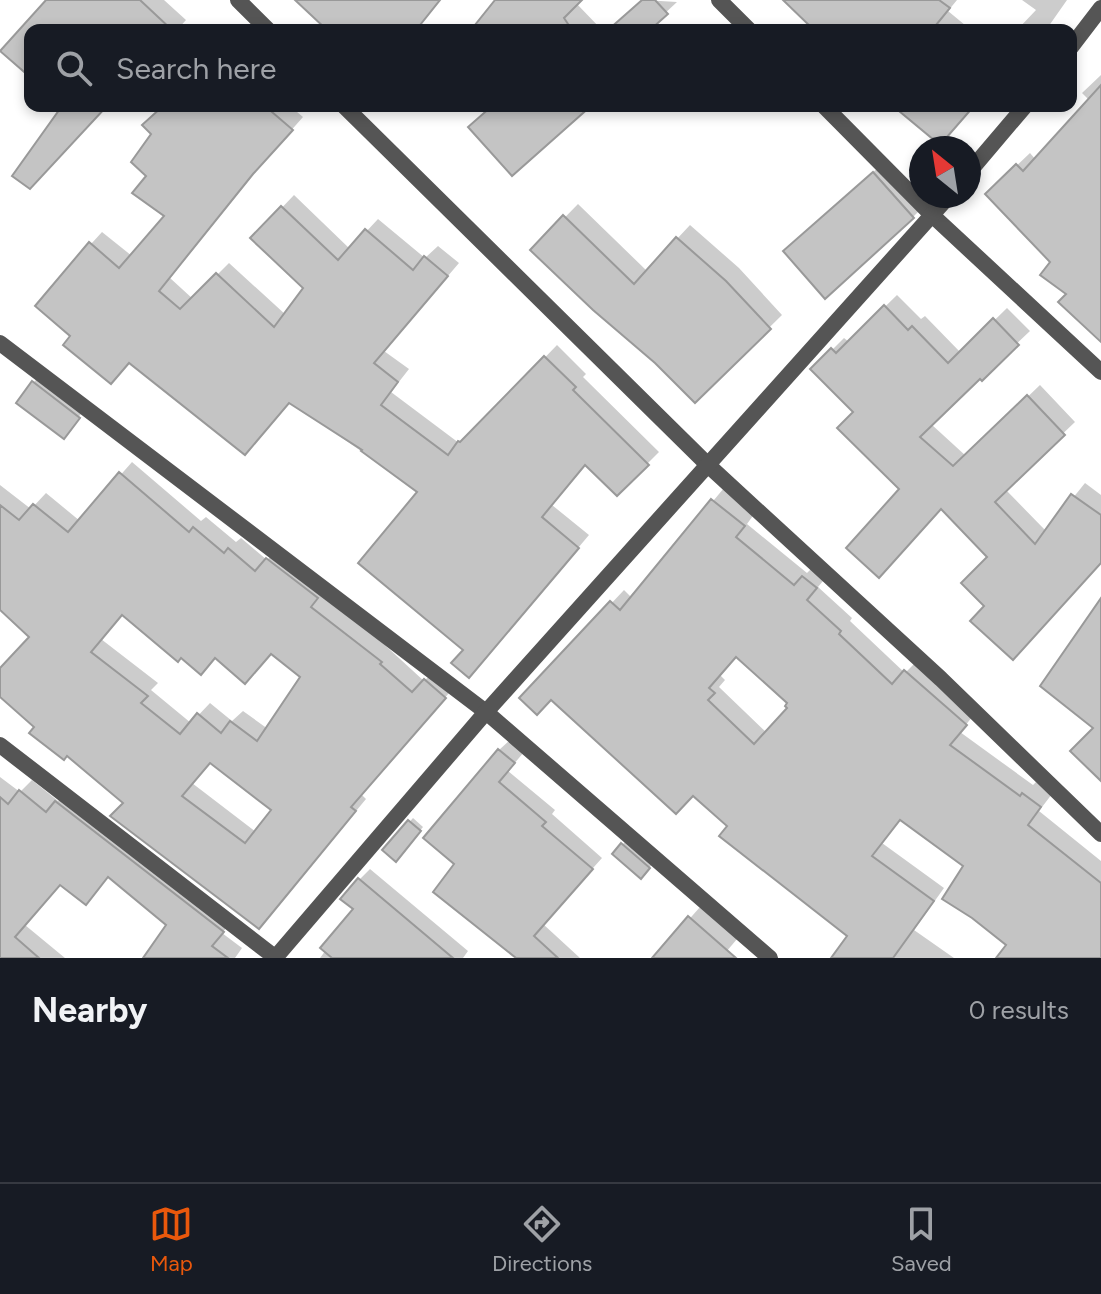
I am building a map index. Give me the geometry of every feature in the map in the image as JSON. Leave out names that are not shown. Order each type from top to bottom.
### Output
[{"type":"street","points":[[238,0],[262,24]]},
{"type":"street","points":[[719,0],[743,24]]},
{"type":"street","points":[[1077,39],[1101,8]]},
{"type":"street","points":[[350,112],[709,466],[941,679],[1101,834]]},
{"type":"street","points":[[830,112],[932,215],[1101,372]]},
{"type":"street","points":[[981,158],[1020,112]]},
{"type":"street","points":[[0,745],[276,958],[486,712],[938,208]]},
{"type":"street","points":[[0,343],[486,712],[770,958]]},
{"type":"building","points":[[46,0],[140,0],[166,24],[24,24]]},
{"type":"building","points":[[295,0],[440,0],[421,24],[321,24]]},
{"type":"building","points":[[495,0],[582,0],[564,18],[568,24],[476,24]]},
{"type":"building","points":[[642,0],[655,0],[668,14],[657,24],[615,24]]},
{"type":"building","points":[[783,0],[939,0],[950,8],[937,24],[808,24]]},
{"type":"building","points":[[24,24],[24,72],[0,51]]},
{"type":"building","points":[[1101,85],[1101,342],[1058,302],[1066,294],[1040,275],[1050,262],[985,194],[1016,164],[1023,171]]},
{"type":"building","points":[[58,112],[101,112],[30,189],[12,176]]},
{"type":"building","points":[[156,112],[272,112],[293,130],[253,174],[159,291],[180,309],[216,273],[274,327],[303,288],[250,238],[281,206],[338,260],[365,229],[413,270],[424,256],[448,276],[374,363],[398,382],[381,405],[448,455],[458,441],[544,356],[576,387],[573,390],[649,465],[617,496],[585,465],[542,517],[579,548],[469,678],[451,663],[463,650],[358,563],[417,492],[362,450],[289,403],[245,455],[129,363],[111,384],[63,345],[70,336],[35,306],[89,242],[119,268],[164,216],[132,193],[146,176],[131,162],[151,134],[142,125]]},
{"type":"building","points":[[485,112],[584,112],[512,176],[468,127]]},
{"type":"building","points":[[900,112],[969,112],[948,136],[929,136]]},
{"type":"building","points":[[873,172],[914,218],[825,299],[783,251]]},
{"type":"building","points":[[563,215],[634,284],[676,237],[726,281],[771,329],[695,403],[530,250]]},
{"type":"building","points":[[884,305],[908,330],[912,326],[948,363],[993,318],[1019,345],[920,437],[953,466],[1027,395],[1065,435],[995,502],[1035,544],[1071,494],[1101,515],[1101,563],[1013,660],[970,621],[984,606],[961,583],[987,557],[941,509],[879,578],[846,548],[899,489],[837,428],[853,412],[810,369],[831,348],[836,353]]},
{"type":"building","points":[[32,381],[80,418],[64,439],[16,403]]},
{"type":"building","points":[[119,472],[189,532],[193,527],[224,553],[228,548],[255,571],[266,558],[318,598],[311,607],[382,662],[380,664],[412,692],[424,679],[446,698],[351,807],[356,811],[259,929],[110,816],[123,803],[67,756],[64,760],[29,733],[34,727],[0,697],[0,668],[29,637],[0,610],[0,505],[19,520],[33,504],[68,532]],"holes":[[[122,615],[178,662],[181,658],[201,675],[215,658],[245,684],[271,654],[300,677],[257,741],[230,721],[221,733],[197,713],[180,734],[141,703],[148,696],[91,652]],[[210,763],[271,810],[245,843],[182,796]]]},
{"type":"building","points":[[711,499],[745,526],[736,537],[794,585],[802,576],[817,588],[807,600],[892,684],[904,670],[967,725],[950,745],[1020,796],[1022,793],[1041,807],[1028,825],[1101,883],[1101,958],[996,958],[1006,945],[942,899],[963,866],[900,820],[872,856],[934,901],[893,958],[831,958],[847,936],[719,836],[727,826],[693,796],[676,814],[551,700],[537,715],[519,698],[610,601],[620,610]],"holes":[[[736,657],[787,703],[787,708],[754,744],[708,700],[715,693],[709,688]]]},
{"type":"building","points":[[1101,598],[1101,781],[1070,751],[1093,728],[1040,686]]},
{"type":"building","points":[[498,749],[515,763],[499,782],[546,822],[542,826],[593,869],[534,936],[558,958],[516,958],[433,892],[454,864],[423,838]]},
{"type":"building","points":[[19,790],[46,812],[55,801],[224,932],[212,946],[228,958],[143,958],[166,925],[108,877],[86,905],[60,885],[15,937],[39,958],[0,958],[0,797],[8,804]]},
{"type":"building","points":[[408,820],[421,831],[396,862],[382,850]]},
{"type":"building","points":[[621,843],[650,868],[641,879],[612,854]]},
{"type":"building","points":[[358,878],[453,958],[332,958],[320,948],[353,909],[340,899]]},
{"type":"building","points":[[688,916],[736,958],[652,958]]}]
